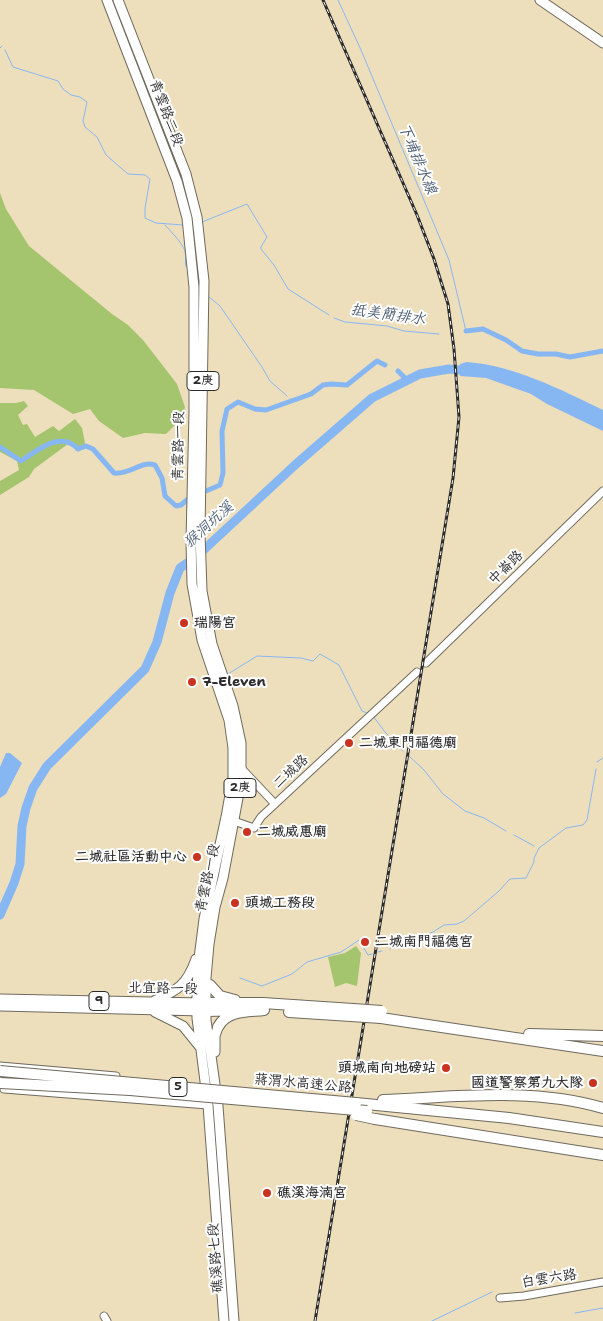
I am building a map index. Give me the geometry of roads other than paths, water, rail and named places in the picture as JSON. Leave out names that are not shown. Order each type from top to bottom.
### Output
[{"type":"highway","points":[[208,981],[216,993],[226,998],[263,1007]]},
{"type":"highway","points":[[202,1007],[263,1007],[381,1015],[603,1044]]},
{"type":"highway","points":[[218,1027],[224,1018],[230,1014],[263,1007]]},
{"type":"highway","points":[[381,1015],[603,1051]]},
{"type":"highway","points":[[528,1034],[603,1036]]},
{"type":"highway","name":"蔣渭水高速公路","points":[[0,1071],[356,1103],[370,1109],[527,1126],[603,1138]]},
{"type":"highway","name":"蔣渭水高速公路","points":[[2,1086],[130,1090],[296,1106],[518,1119],[603,1132]]},
{"type":"highway","points":[[370,1109],[514,1095],[554,1099],[603,1108]]},
{"type":"highway","points":[[370,1109],[603,1155]]},
{"type":"main road","name":"青雲路二段","points":[[107,0],[177,181],[187,218],[190,239]]},
{"type":"main road","name":"青雲路二段","points":[[118,0],[186,174],[197,217],[200,238]]},
{"type":"main road","points":[[540,0],[603,43]]},
{"type":"main road","name":"青雲路一段","points":[[200,238],[204,280],[200,523],[201,575],[204,610],[212,644],[238,725],[242,769],[241,782],[204,919],[200,945],[201,1048],[208,1105],[215,1197]]},
{"type":"main road","name":"青雲路一段","points":[[190,239],[194,287],[192,584],[202,640],[229,720],[233,748],[230,820]]},
{"type":"main road","name":"青雲路一段","points":[[223,851],[209,944],[208,981],[202,1007],[218,1106],[225,1192]]},
{"type":"main road","points":[[200,945],[192,971],[184,984],[151,1006],[179,1023],[201,1048]]},
{"type":"main road","name":"北宜路一段","points":[[0,999],[151,1006]]},
{"type":"main road","name":"北宜路一段","points":[[0,1006],[202,1007]]},
{"type":"main road","points":[[213,1070],[215,1036],[218,1027]]},
{"type":"main road","name":"礁溪路七段","points":[[225,1192],[234,1321]]},
{"type":"main road","name":"礁溪路七段","points":[[215,1197],[224,1321]]},
{"type":"street","name":"中崙路","points":[[426,663],[603,491]]},
{"type":"street","name":"二城路","points":[[230,820],[254,828],[261,817],[416,672]]},
{"type":"street","points":[[242,769],[275,804]]},
{"type":"street","points":[[0,1066],[206,1085]]},
{"type":"street","points":[[2,1086],[208,1105]]},
{"type":"street","name":"白雲六路","points":[[500,1298],[524,1296],[603,1282]]},
{"type":"water","points":[[467,362],[485,364],[520,373],[603,410],[603,431],[547,404],[531,394],[486,378],[460,376],[460,364]]},
{"type":"water","points":[[6,753],[10,753],[22,763],[6,794],[0,798],[0,767]]},
{"type":"waterway","name":"下埔排水線","points":[[338,0],[361,50],[449,260],[466,331]]},
{"type":"waterway","name":"抵美簡排水","points":[[5,50],[13,67],[58,81],[63,89],[71,95],[80,97],[87,102],[83,121],[85,127],[97,137],[106,155],[128,174],[145,175],[150,179],[145,218],[156,223],[183,225]]},
{"type":"waterway","name":"抵美簡排水","points":[[202,222],[247,204],[267,237],[261,249],[274,265],[288,289],[329,315]]},
{"type":"waterway","points":[[165,225],[183,247],[186,253],[186,267]]},
{"type":"waterway","points":[[209,297],[220,306],[270,381],[287,396]]},
{"type":"waterway","name":"抵美簡排水","points":[[334,318],[345,322],[387,326],[404,331],[439,334]]},
{"type":"waterway","name":"抵美簡排水","points":[[466,331],[483,329],[506,340],[522,351],[538,354],[556,354],[570,357],[603,351]]},
{"type":"waterway","points":[[206,491],[220,485],[223,473],[222,431],[227,409],[238,402],[255,409],[266,410],[311,394],[323,385],[347,385],[377,361],[385,365]]},
{"type":"waterway","name":"猴洞坑溪","points":[[0,915],[20,864],[22,826],[33,788],[47,766],[145,669],[157,642],[170,593],[180,568],[196,557],[295,465],[372,398],[420,374],[449,369],[470,371]]},
{"type":"waterway","points":[[398,371],[406,379]]},
{"type":"waterway","points":[[0,447],[21,461],[42,447],[64,441],[78,449],[86,446],[93,449],[114,473],[125,472],[145,464],[155,465],[162,478],[165,496],[176,506],[181,505],[188,499]]},
{"type":"waterway","points":[[228,674],[257,656],[301,658],[313,661],[320,654],[339,665],[362,711],[367,713]]},
{"type":"waterway","points":[[373,716],[403,751]]},
{"type":"waterway","points":[[409,756],[424,770],[443,794],[465,811],[484,818],[506,831]]},
{"type":"waterway","points":[[597,762],[603,758]]},
{"type":"waterway","points":[[390,949],[433,932],[444,925],[457,924],[464,921],[510,879],[526,878],[539,848],[566,828],[583,825],[587,820],[596,769]]},
{"type":"waterway","points":[[514,835],[534,846]]},
{"type":"waterway","points":[[240,978],[262,986],[292,974],[307,962],[341,952],[359,940],[368,955],[372,954]]},
{"type":"waterway","points":[[378,952],[382,951]]},
{"type":"waterway","points":[[533,1298],[603,1286]]},
{"type":"waterway","points":[[432,1321],[492,1292]]},
{"type":"waterway","points":[[575,1313],[603,1308]]},
{"type":"railway","points":[[315,1321],[453,478],[459,417],[454,349],[448,304],[434,259],[417,215],[323,0]]},
{"type":"place","name":"瑞陽宮","points":[[184,623]]},
{"type":"place","name":"7-Eleven","points":[[192,682]]},
{"type":"place","name":"二城東門福德廟","points":[[349,743]]},
{"type":"place","name":"二城威惠廟","points":[[247,832]]},
{"type":"place","name":"二城社區活動中心","points":[[197,857]]},
{"type":"place","name":"頭城工務段","points":[[235,903]]},
{"type":"place","name":"二城南門福德宮","points":[[365,942]]},
{"type":"place","name":"頭城南向地磅站","points":[[446,1068]]},
{"type":"place","name":"國道警察第九大隊","points":[[593,1083]]},
{"type":"place","name":"礁溪海湳宮","points":[[267,1193]]}]
